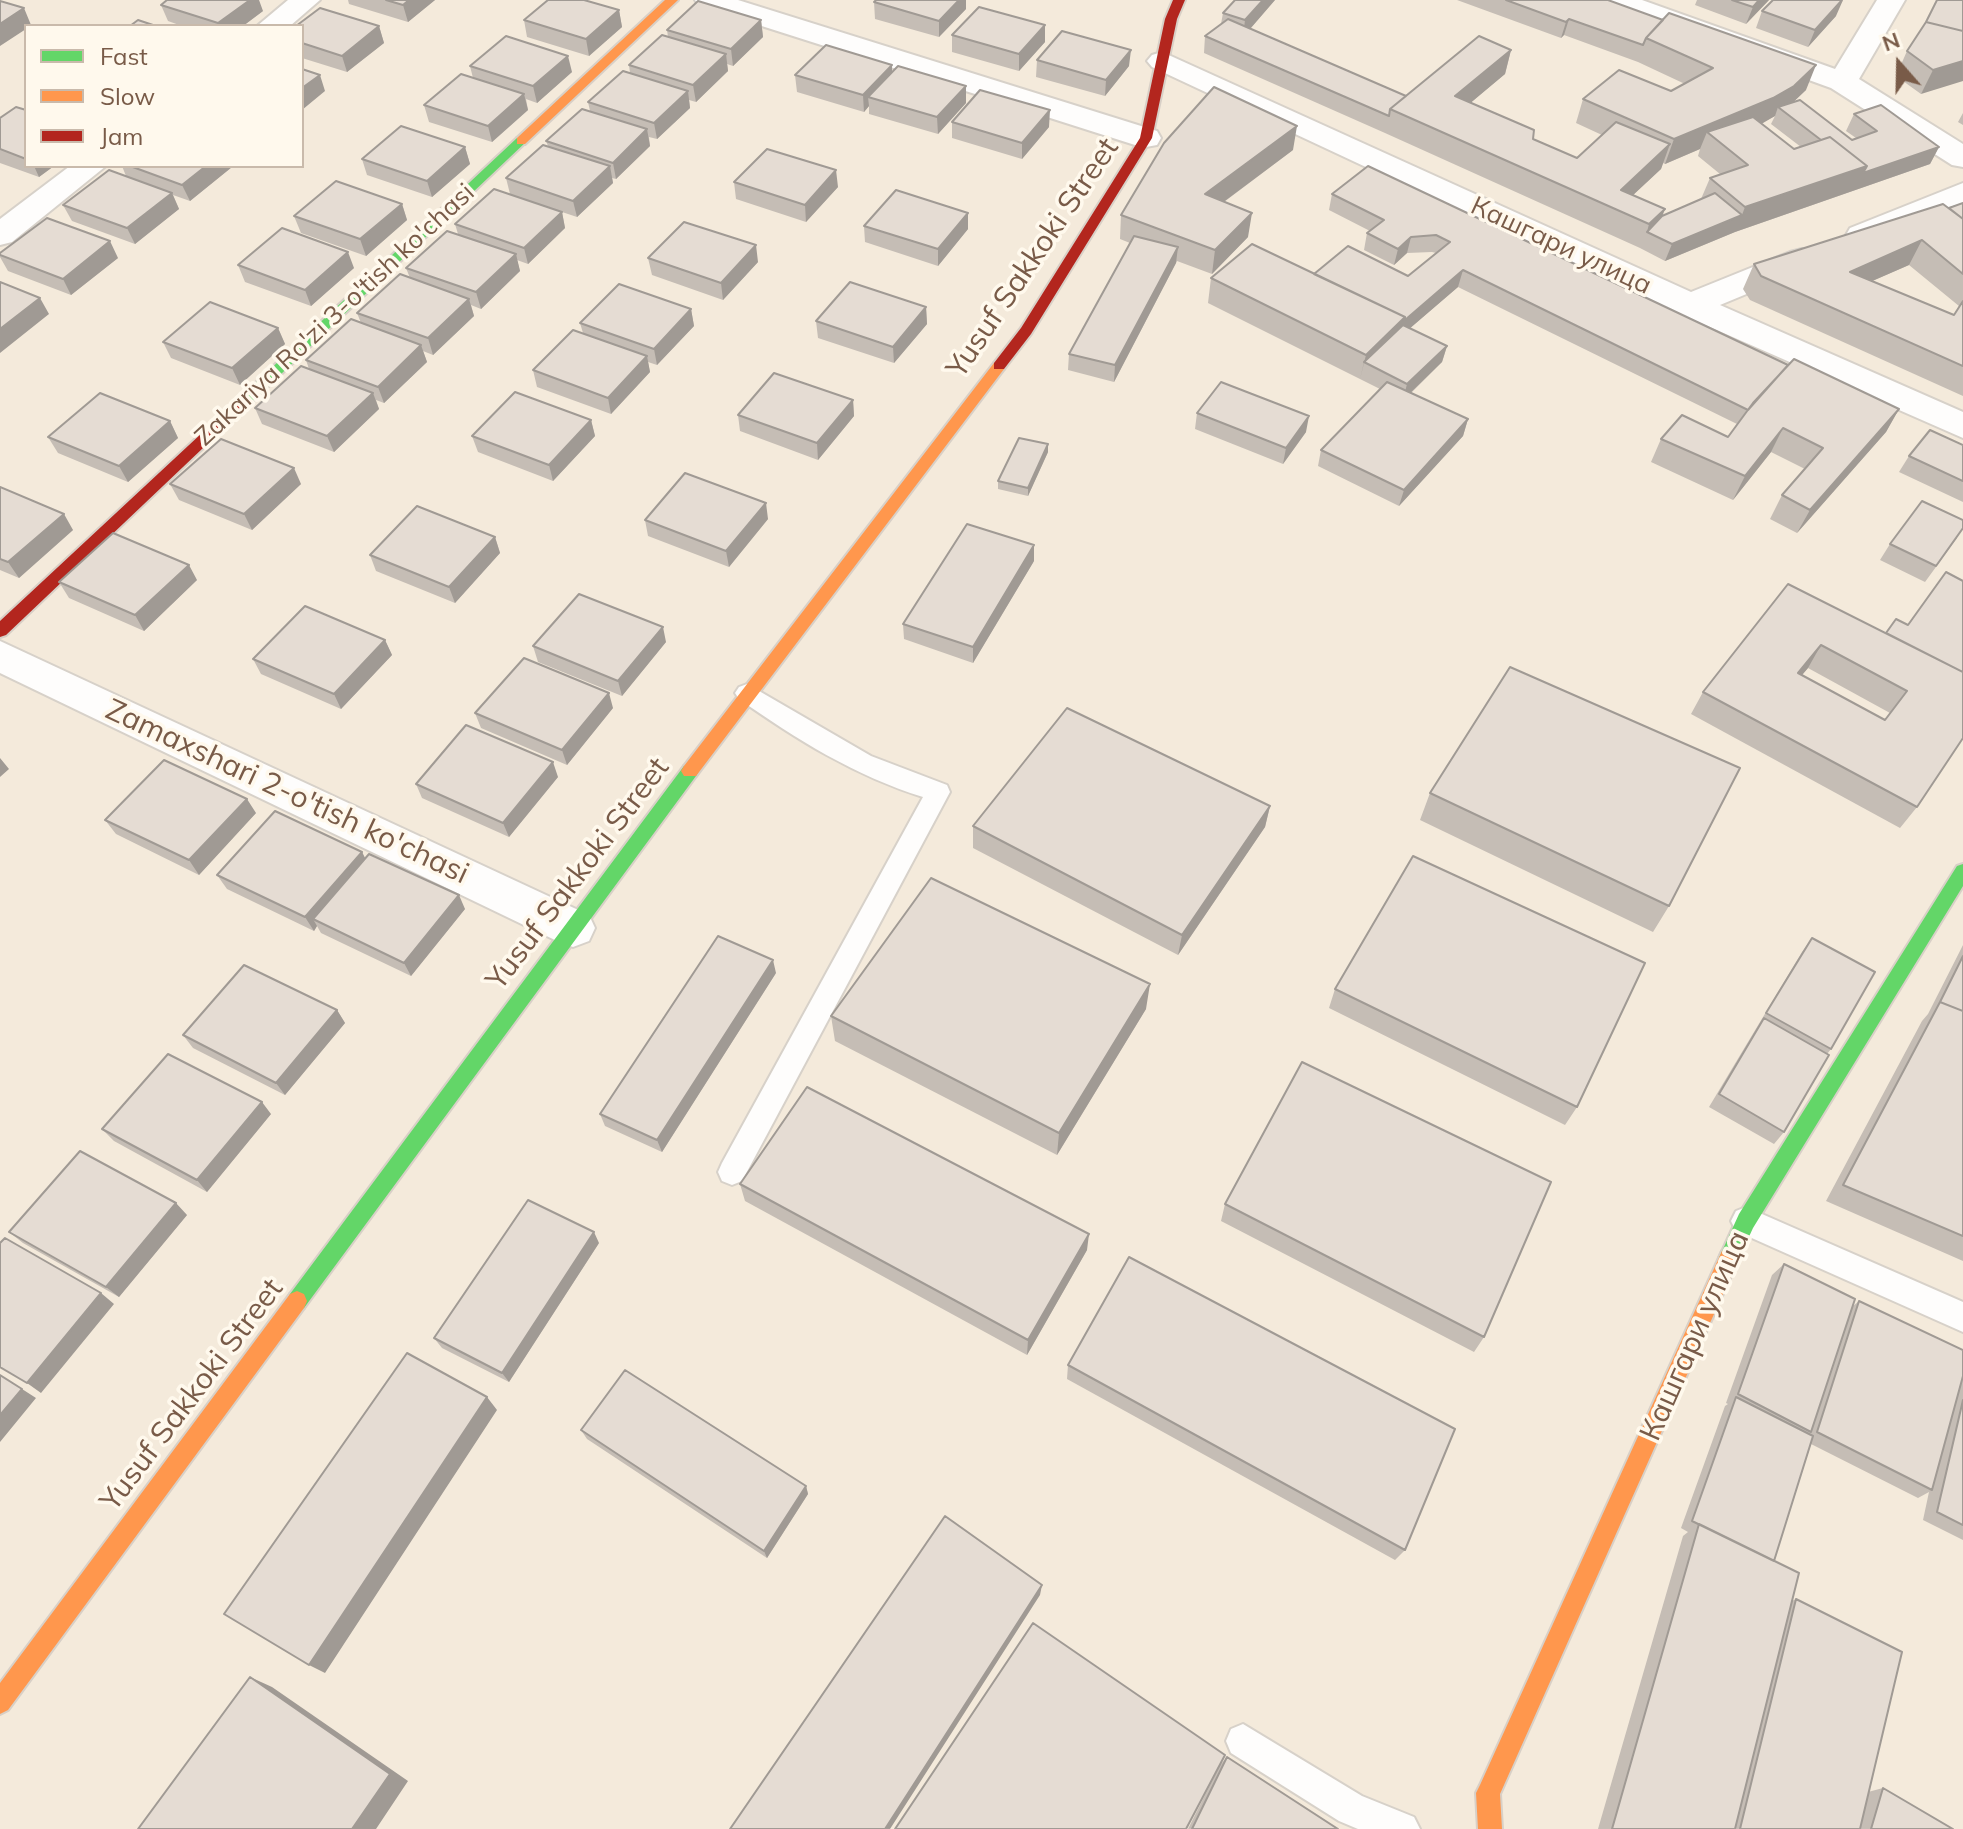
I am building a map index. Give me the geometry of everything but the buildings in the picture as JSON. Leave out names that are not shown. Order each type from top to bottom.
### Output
[{"type":"main road","name":"Zakariya Ro'zi 3-o'tish ko'chasi","points":[[0,631],[672,0]]},
{"type":"main road","name":"Yusuf Sakkoki Street","points":[[0,1702],[747,693],[1026,331],[1146,138],[1171,19],[1179,0]]},
{"type":"main road","name":"Кашгари улица","points":[[1490,1829],[1488,1793],[1746,1221],[1963,871]]},
{"type":"street","points":[[275,24],[306,0]]},
{"type":"street","points":[[709,0],[1146,138]]},
{"type":"street","points":[[1615,0],[1842,82],[1963,158]]},
{"type":"street","points":[[1842,82],[1891,0]]},
{"type":"street","name":"Кашгари улица","points":[[1162,61],[1690,305],[1963,426]]},
{"type":"street","points":[[0,235],[87,168]]},
{"type":"street","points":[[1690,305],[1963,193]]},
{"type":"street","name":"Zamaxshari 2-o'tish ko'chasi","points":[[0,656],[573,928]]},
{"type":"lane","points":[[732,1172],[938,792],[905,783],[806,734],[747,693]]},
{"type":"lane","points":[[1746,1221],[1963,1317]]},
{"type":"lane","points":[[1243,1741],[1351,1809],[1402,1829]]},
{"type":"shaded area","points":[[0,0],[1963,0],[1963,1829],[0,1829]]},
{"type":"traffic: fast","points":[[237,408],[521,141]]},
{"type":"traffic: fast","points":[[297,1301],[690,771]]},
{"type":"traffic: fast","points":[[1729,1258],[1746,1221],[1963,871]]},
{"type":"traffic: slow","points":[[521,141],[672,0]]},
{"type":"traffic: slow","points":[[690,771],[999,366]]},
{"type":"traffic: slow","points":[[1490,1829],[1488,1793],[1729,1258]]},
{"type":"traffic: slow","points":[[0,1702],[297,1301]]},
{"type":"traffic: jam","points":[[999,366],[1026,331],[1146,138],[1171,19],[1179,0]]},
{"type":"traffic: jam","points":[[0,631],[237,408]]}]
